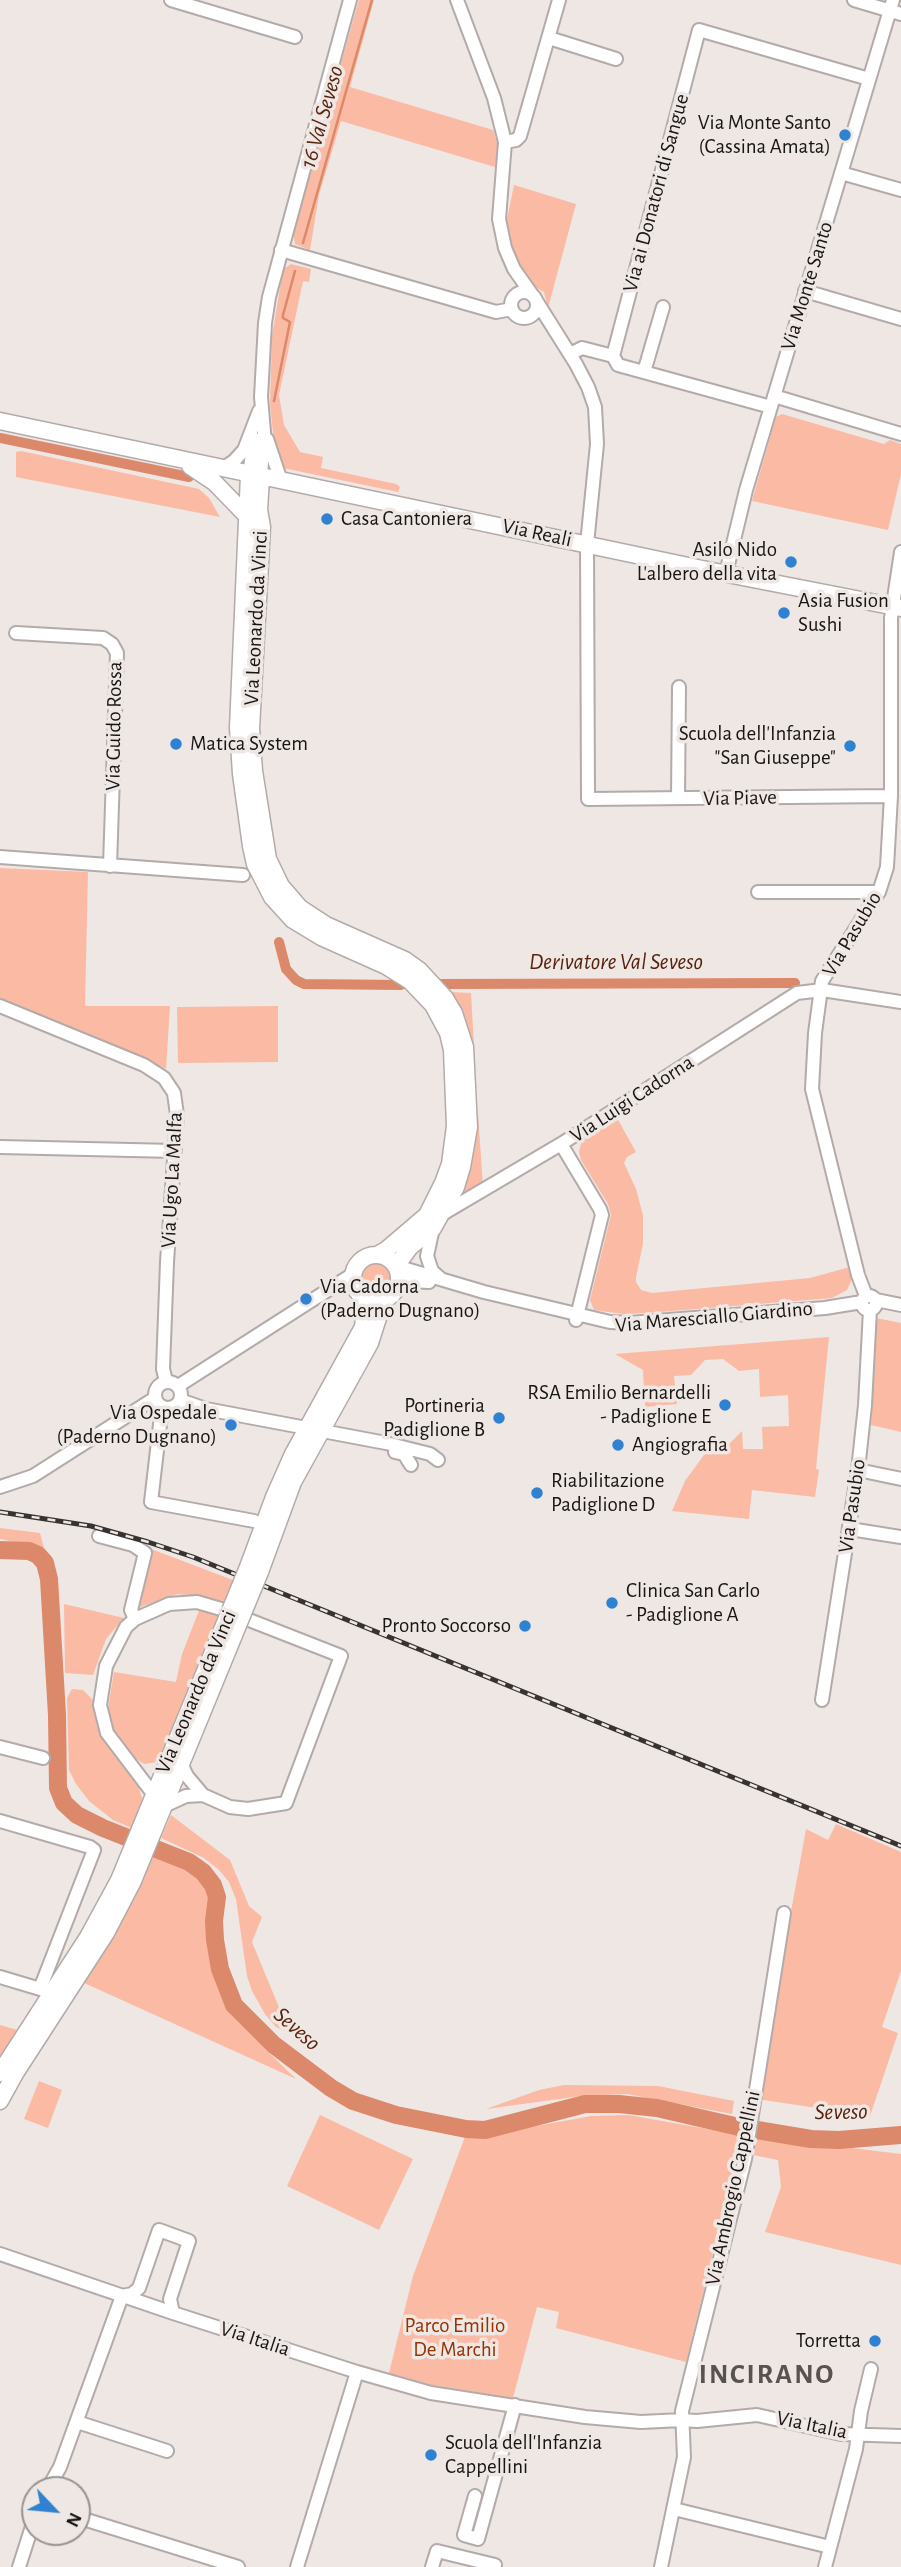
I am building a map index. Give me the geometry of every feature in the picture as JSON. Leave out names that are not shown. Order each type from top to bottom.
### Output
[{"type":"main road","points":[[0,421],[173,457],[203,473],[247,516]]},
{"type":"main road","name":"Via Reali","points":[[173,457],[726,573],[897,600]]},
{"type":"main road","name":"Via Leonardo da Vinci","points":[[255,476],[247,516],[238,750],[255,864],[272,897],[306,929],[386,966],[410,981],[433,1005],[448,1033],[452,1050],[455,1126],[450,1164],[427,1215],[377,1255]]},
{"type":"main road","name":"Via Leonardo da Vinci","points":[[255,476],[262,527],[251,728],[264,843],[275,874],[290,898],[300,908],[326,925],[405,960],[433,984],[454,1013],[465,1047],[469,1127],[456,1187],[444,1213],[433,1228],[410,1247],[396,1266]]},
{"type":"main road","points":[[377,1255],[386,1257],[396,1266],[398,1284],[391,1295],[384,1299],[375,1301],[366,1298],[355,1287],[353,1274],[356,1265],[363,1258],[377,1255]]},
{"type":"main road","name":"Via Leonardo da Vinci","points":[[321,1431],[363,1327],[366,1298]]},
{"type":"main road","name":"Via Leonardo da Vinci","points":[[159,1793],[181,1763],[238,1621],[254,1570],[293,1482],[370,1343],[384,1299]]},
{"type":"main road","name":"Via Leonardo da Vinci","points":[[0,2073],[137,1854],[159,1793],[238,1621]]},
{"type":"main road","name":"Via Leonardo da Vinci","points":[[0,2101],[51,1994]]},
{"type":"street","points":[[171,0],[295,37]]},
{"type":"street","points":[[281,481],[264,432],[261,397],[265,323],[281,250],[350,0]]},
{"type":"street","points":[[457,0],[494,98],[505,142],[500,228],[505,248],[514,269],[589,387],[596,418],[597,443],[587,544]]},
{"type":"street","points":[[505,142],[514,142],[520,136],[559,0]]},
{"type":"street","points":[[854,0],[895,8]]},
{"type":"street","name":"Via Monte Santo","points":[[726,573],[746,490],[805,291],[869,79],[895,8]]},
{"type":"street","name":"Via ai Donatori di Sangue","points":[[613,356],[699,30],[869,79]]},
{"type":"street","points":[[549,38],[616,59]]},
{"type":"street","points":[[841,173],[901,190]]},
{"type":"street","points":[[281,250],[496,312],[512,309]]},
{"type":"street","points":[[805,291],[901,319]]},
{"type":"street","points":[[512,309],[513,301],[518,295],[525,293],[535,299]]},
{"type":"street","points":[[528,318],[534,313],[535,299]]},
{"type":"street","name":"Via ai Donatori di Sangue","points":[[644,372],[663,307]]},
{"type":"street","points":[[512,309],[520,317],[550,325]]},
{"type":"street","points":[[570,354],[582,348],[613,356],[618,365],[901,434]]},
{"type":"street","points":[[222,469],[240,456],[250,439],[261,397]]},
{"type":"street","points":[[255,476],[256,421]]},
{"type":"street","points":[[255,476],[264,432]]},
{"type":"street","name":"Via Piave","points":[[587,544],[588,799],[891,796]]},
{"type":"street","name":"Via Pasubio","points":[[822,1700],[858,1470],[865,1405],[869,1303],[858,1275],[813,1089],[815,1033],[825,974],[878,892],[889,853],[896,748],[897,600],[901,552]]},
{"type":"street","name":"Via Guido Rossa","points":[[16,633],[103,638],[112,644],[117,653],[110,866]]},
{"type":"street","points":[[678,798],[679,687]]},
{"type":"street","points":[[0,857],[243,875]]},
{"type":"street","points":[[758,892],[878,892]]},
{"type":"street","points":[[822,990],[901,1002]]},
{"type":"street","name":"Via Luigi Cadorna","points":[[444,1213],[561,1144],[797,993],[822,990]]},
{"type":"street","name":"Via Ugo La Malfa","points":[[0,1006],[144,1065],[164,1078],[171,1087],[177,1105],[163,1369],[172,1383]]},
{"type":"street","points":[[561,1144],[602,1215],[577,1317]]},
{"type":"street","points":[[0,1147],[174,1151]]},
{"type":"street","points":[[433,1228],[427,1256],[432,1270],[441,1279]]},
{"type":"street","name":"Via Maresciallo Giardino","points":[[396,1266],[577,1317]]},
{"type":"street","points":[[254,1521],[151,1502],[159,1402],[157,1387],[172,1383],[353,1274]]},
{"type":"street","name":"Via Maresciallo Giardino","points":[[398,1284],[408,1281],[430,1283],[577,1317],[630,1323],[869,1303]]},
{"type":"street","points":[[869,1303],[901,1308]]},
{"type":"street","points":[[159,1402],[171,1408],[180,1400],[181,1392],[172,1383]]},
{"type":"street","points":[[180,1400],[206,1409],[430,1454],[438,1460]]},
{"type":"street","points":[[0,1487],[33,1476],[159,1402]]},
{"type":"street","points":[[321,1431],[343,1441],[404,1454],[411,1465]]},
{"type":"street","points":[[858,1470],[901,1479]]},
{"type":"street","points":[[850,1528],[901,1537]]},
{"type":"street","points":[[99,1536],[133,1545],[145,1553],[131,1611],[135,1619]]},
{"type":"street","points":[[159,1793],[151,1780],[141,1776],[107,1733],[100,1705],[106,1666],[122,1633],[135,1619],[159,1607],[188,1601],[206,1604],[238,1621]]},
{"type":"street","name":"Via Leonardo da Vinci","points":[[159,1793],[203,1795],[238,1810],[286,1803],[341,1656],[238,1621]]},
{"type":"street","points":[[0,1747],[43,1758]]},
{"type":"street","name":"Via Leonardo da Vinci","points":[[181,1763],[187,1776],[203,1795]]},
{"type":"street","points":[[0,1835],[2,1822]]},
{"type":"street","name":"Via Leonardo da Vinci","points":[[2,1822],[93,1849],[51,1994]]},
{"type":"street","name":"Via Ambrogio Cappellini","points":[[662,2567],[684,2458],[682,2420],[749,2136],[784,1913]]},
{"type":"street","points":[[0,1977],[51,1994]]},
{"type":"street","points":[[56,2476],[122,2296],[132,2294],[139,2288],[159,2230],[190,2241],[170,2299],[173,2313]]},
{"type":"street","name":"Via Italia","points":[[0,2254],[173,2313],[356,2372],[431,2393],[574,2416],[641,2422],[697,2421],[757,2414],[841,2434],[901,2436]]},
{"type":"street","points":[[825,2567],[858,2435],[871,2370]]},
{"type":"street","points":[[297,2567],[356,2372]]},
{"type":"street","points":[[475,2497],[464,2535],[478,2539],[515,2405]]},
{"type":"street","points":[[77,2422],[167,2451]]},
{"type":"street","points":[[674,2509],[830,2547]]},
{"type":"street","points":[[91,2521],[238,2567]]},
{"type":"street","points":[[19,2567],[26,2546]]},
{"type":"street","points":[[432,2567],[437,2551],[495,2565]]},
{"type":"green space","points":[[359,0],[374,0],[350,87],[493,130],[498,145],[495,167],[341,121],[319,195],[310,250],[295,244],[293,232]]},
{"type":"green space","points":[[514,185],[576,204],[548,308],[544,292],[530,284],[512,254],[506,224]]},
{"type":"green space","points":[[291,264],[311,269],[309,282],[303,281],[279,395],[284,425],[300,452],[323,457],[321,468],[396,484],[400,487],[398,492],[283,468],[275,453],[270,403],[272,337],[282,275],[285,268]]},
{"type":"green space","points":[[782,414],[884,444],[890,440],[901,444],[901,474],[888,530],[752,501],[776,417]]},
{"type":"green space","points":[[16,452],[199,489],[209,498],[220,517],[16,477]]},
{"type":"green space","points":[[0,868],[88,872],[85,1006],[170,1006],[166,1069],[0,998]]},
{"type":"green space","points":[[449,992],[471,993],[474,1047],[465,1017]]},
{"type":"green space","points":[[278,1006],[278,1062],[178,1063],[177,1007]]},
{"type":"green space","points":[[478,1113],[483,1187],[457,1198],[475,1145]]},
{"type":"green space","points":[[617,1118],[636,1152],[627,1157],[624,1163],[636,1189],[643,1215],[643,1244],[636,1277],[641,1290],[652,1293],[810,1278],[850,1267],[852,1279],[847,1290],[832,1298],[647,1313],[623,1314],[594,1310],[590,1300],[611,1215],[608,1204],[581,1160],[579,1152],[582,1139]]},
{"type":"green space","points":[[378,1263],[389,1268],[394,1279],[389,1290],[378,1295],[367,1290],[362,1279],[367,1268]]},
{"type":"green space","points":[[876,1318],[901,1323],[901,1432],[871,1425]]},
{"type":"green space","points":[[829,1337],[815,1497],[752,1490],[749,1519],[672,1511],[685,1481],[704,1455],[718,1444],[729,1444],[742,1431],[743,1449],[763,1449],[762,1427],[789,1426],[788,1395],[760,1397],[759,1369],[739,1371],[723,1359],[705,1360],[691,1375],[674,1376],[677,1404],[645,1407],[643,1370],[615,1354]]},
{"type":"green space","points":[[0,1528],[40,1533],[44,1548],[0,1539]]},
{"type":"green space","points":[[151,1549],[233,1580],[224,1603],[178,1594],[140,1607],[137,1603]]},
{"type":"green space","points":[[64,1604],[124,1618],[106,1639],[93,1675],[65,1673]]},
{"type":"green space","points":[[200,1608],[219,1615],[158,1762],[144,1764],[135,1758],[113,1730],[109,1720],[108,1709],[114,1672],[176,1682],[182,1654]]},
{"type":"green space","points":[[72,1689],[83,1690],[93,1700],[97,1727],[138,1785],[142,1798],[132,1828],[113,1820],[89,1801],[69,1770],[67,1698]]},
{"type":"green space","points":[[171,1815],[230,1860],[249,1906],[262,1917],[252,1942],[283,2017],[304,2038],[276,2027],[265,2014],[247,1976],[236,1899],[229,1882],[204,1858],[161,1838]]},
{"type":"green space","points":[[836,1824],[901,1852],[901,1971],[882,2027],[898,2033],[870,2116],[757,2099],[806,1829],[828,1840]]},
{"type":"green space","points":[[153,1855],[186,1867],[208,1889],[212,1901],[208,1929],[211,1952],[228,2005],[270,2054],[296,2079],[82,1982],[114,1934]]},
{"type":"green space","points":[[0,2025],[21,2031],[0,2064]]},
{"type":"green space","points":[[39,2081],[62,2090],[48,2128],[24,2119]]},
{"type":"green space","points":[[564,2085],[658,2086],[734,2101],[732,2114],[627,2094],[581,2096],[486,2109],[539,2090]]},
{"type":"green space","points":[[320,2115],[413,2159],[379,2230],[287,2186]]},
{"type":"green space","name":"Parco Emilio De Marchi","points":[[628,2115],[742,2135],[686,2362],[556,2328],[559,2312],[537,2307],[513,2398],[432,2385],[389,2373],[413,2276],[466,2134],[509,2131],[591,2116]]},
{"type":"green space","points":[[755,2136],[901,2154],[901,2265],[765,2232],[781,2187],[778,2160],[753,2155]]},
{"type":"waterway","name":"16 Val Seveso","points":[[303,243],[372,0]]},
{"type":"waterway","name":"16 Val Seveso","points":[[274,401],[290,322],[283,318],[283,315],[295,271]]},
{"type":"waterway","name":"Derivatore Val Seveso","points":[[0,438],[189,477]]},
{"type":"waterway","name":"Derivatore Val Seveso","points":[[279,942],[286,969],[304,984],[401,985]]},
{"type":"waterway","name":"Derivatore Val Seveso","points":[[438,984],[795,983]]},
{"type":"waterway","name":"Seveso","points":[[0,1550],[29,1551],[38,1555],[45,1563],[49,1579],[57,1715],[58,1788],[64,1803],[77,1815],[103,1828],[189,1862],[203,1872],[213,1885],[217,1897],[215,1940],[220,1969],[234,2005],[274,2045],[331,2088],[353,2101],[396,2115],[466,2129],[485,2130],[585,2104],[619,2104],[657,2108],[739,2127],[811,2139],[839,2140],[901,2135]]},
{"type":"railway","points":[[0,1512],[91,1526],[193,1557],[901,1846]]},
{"type":"place","name":"Via Monte Santo (Cassina Amata)","points":[[845,135]]},
{"type":"place","name":"Casa Cantoniera","points":[[327,519]]},
{"type":"place","name":"Asilo Nido L'albero della vita","points":[[791,562]]},
{"type":"place","name":"Asia Fusion Sushi","points":[[784,613]]},
{"type":"place","name":"Matica System","points":[[176,744]]},
{"type":"place","name":"Scuola dell'Infanzia \"San Giuseppe\"","points":[[850,746]]},
{"type":"place","name":"Via Cadorna (Paderno Dugnano)","points":[[306,1299]]},
{"type":"place","name":"RSA Emilio Bernardelli - Padiglione E","points":[[725,1405]]},
{"type":"place","name":"Portineria Padiglione B","points":[[499,1418]]},
{"type":"place","name":"Via Ospedale (Paderno Dugnano)","points":[[231,1425]]},
{"type":"place","name":"Angiografia","points":[[618,1445]]},
{"type":"place","name":"Riabilitazione Padiglione D","points":[[537,1493]]},
{"type":"place","name":"Clinica San Carlo - Padiglione A","points":[[612,1603]]},
{"type":"place","name":"Pronto Soccorso","points":[[525,1626]]},
{"type":"place","name":"Torretta","points":[[875,2341]]},
{"type":"place","name":"Scuola dell'Infanzia Cappellini","points":[[431,2455]]},
{"type":"district","name":"INCIRANO","points":[[767,2375]]}]
